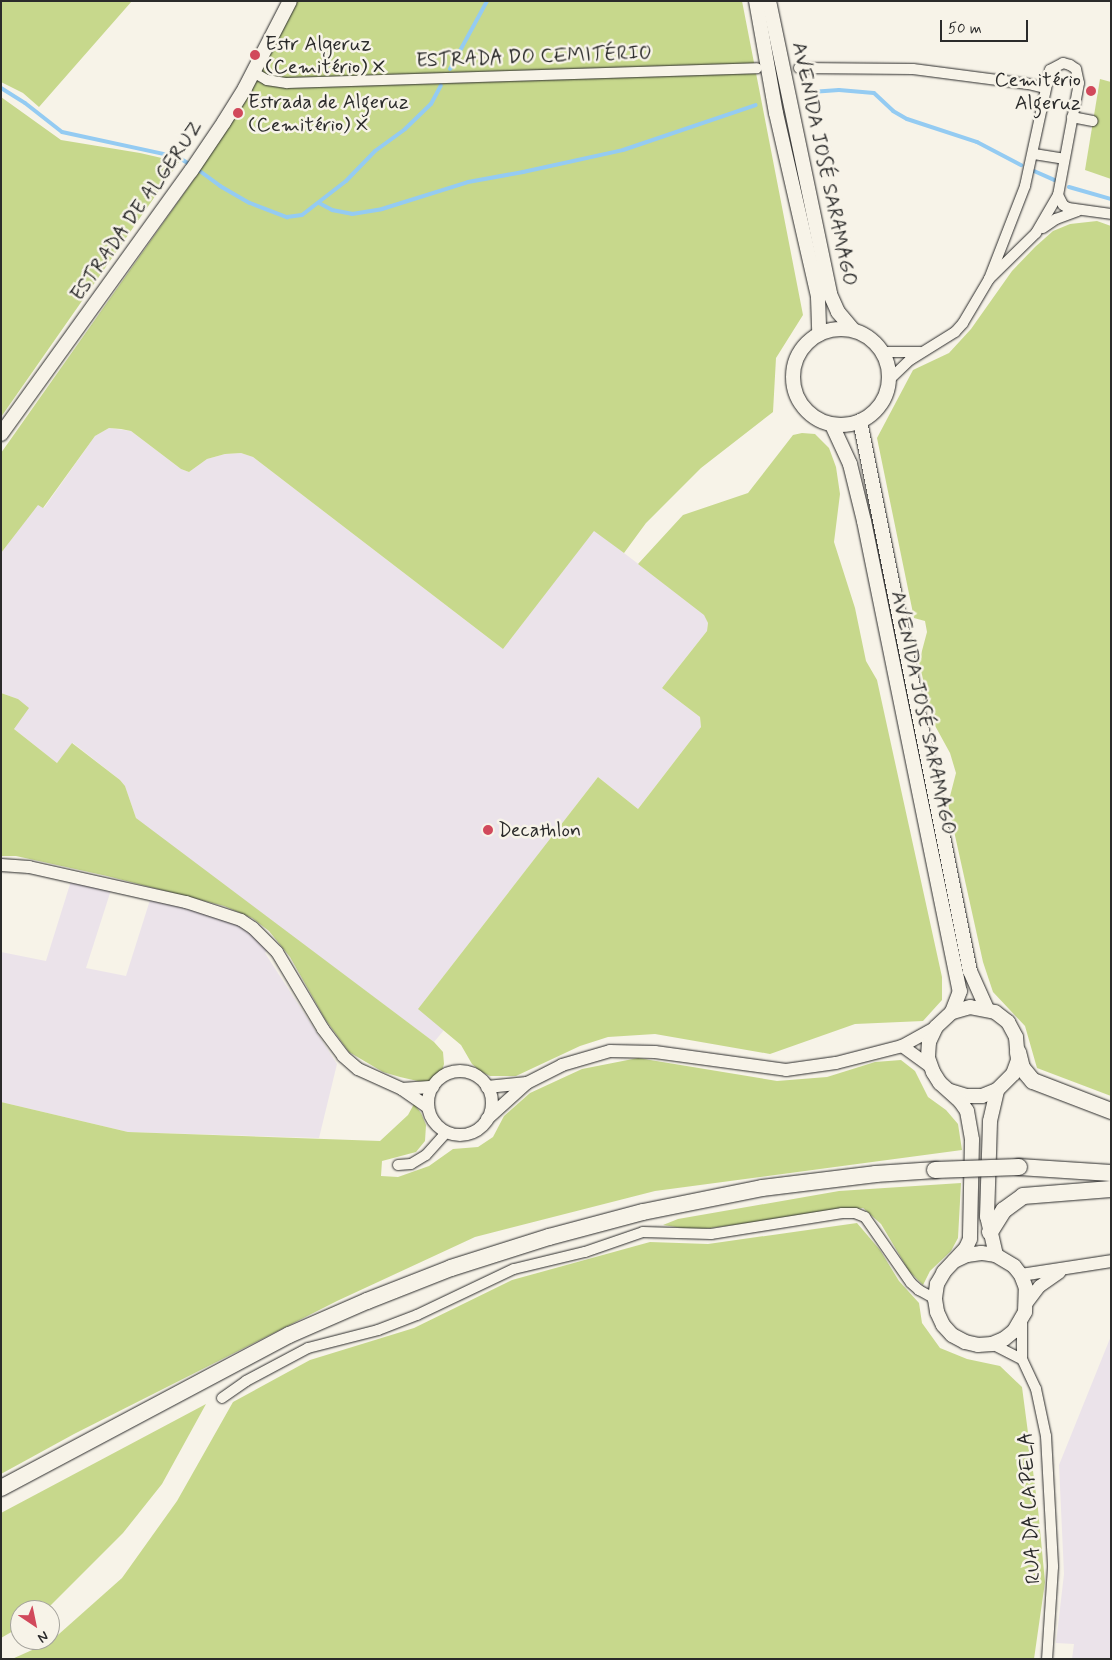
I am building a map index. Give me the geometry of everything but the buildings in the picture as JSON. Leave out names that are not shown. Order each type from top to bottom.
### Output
[{"type":"highway","points":[[1018,1052],[1022,1068],[1033,1081],[1111,1111]]},
{"type":"highway","points":[[1,1488],[289,1335],[367,1301],[451,1268],[549,1236],[643,1212],[762,1188],[876,1174],[1111,1164]]},
{"type":"highway","points":[[1019,1167],[1111,1173]]},
{"type":"highway","points":[[990,1232],[1004,1210],[1023,1196],[1111,1188]]},
{"type":"main road","name":"ESTRADA DE ALGERUZ","points":[[1,434],[194,167],[241,96],[290,1]]},
{"type":"main road","name":"AVENIDA JOSÉ SARAMAGO","points":[[756,1],[776,113],[818,297],[819,334]]},
{"type":"main road","name":"AVENIDA JOSÉ SARAMAGO","points":[[769,1],[830,294],[838,312],[853,330],[870,339],[882,352]]},
{"type":"main road","points":[[853,330],[836,329],[819,334],[807,342],[798,355],[793,369],[793,384],[797,398],[805,410],[816,418],[832,425],[846,425],[860,421],[871,414],[880,404],[886,393],[889,380],[888,366],[882,352]]},
{"type":"main road","name":"AVENIDA JOSÉ SARAMAGO","points":[[860,421],[970,971],[977,991],[987,1009]]},
{"type":"main road","name":"AVENIDA JOSÉ SARAMAGO","points":[[832,425],[850,464],[960,990],[952,1012]]},
{"type":"main road","points":[[950,1091],[974,1097],[997,1090],[1012,1074],[1018,1052],[1016,1037],[1008,1022],[987,1009],[970,1007],[952,1012],[936,1027],[929,1042],[930,1066],[940,1083],[950,1091],[967,1112],[972,1140],[971,1231],[966,1248],[954,1261],[944,1272],[937,1284],[935,1299],[937,1312],[943,1325],[952,1335],[965,1342],[978,1345],[992,1344],[1014,1331],[1022,1321],[1027,1302],[1026,1288],[1021,1275],[1014,1266],[996,1255],[981,1252],[967,1255],[954,1261]]},
{"type":"main road","points":[[996,1255],[987,1217],[990,1121],[997,1090]]},
{"type":"street","points":[[990,279],[1025,186],[1034,154],[1050,70],[1063,63],[1076,69],[1078,83],[1058,195],[1036,233]]},
{"type":"street","name":"ESTRADA DO CEMITÉRIO","points":[[254,72],[267,80],[287,83],[757,68]]},
{"type":"street","points":[[799,68],[913,69],[1046,88]]},
{"type":"street","points":[[1072,117],[1093,121]]},
{"type":"street","points":[[1034,154],[1064,159]]},
{"type":"street","points":[[1058,195],[1063,205],[1078,211],[1111,214]]},
{"type":"street","points":[[889,380],[898,369],[946,339],[959,327],[990,279],[1036,233],[1056,219],[1078,211]]},
{"type":"street","points":[[882,352],[924,352]]},
{"type":"street","points":[[1,865],[29,866],[186,902],[240,920],[253,928],[277,952],[323,1029],[342,1056],[358,1069],[402,1089],[428,1107]]},
{"type":"street","points":[[487,1119],[527,1083],[562,1065],[610,1051],[655,1052],[786,1070],[836,1063],[902,1046],[936,1027]]},
{"type":"street","points":[[902,1046],[930,1066]]},
{"type":"street","points":[[458,1072],[475,1076],[488,1087],[492,1107],[483,1126],[470,1134],[462,1135],[447,1132],[434,1122],[428,1107],[432,1087],[444,1076],[458,1072]]},
{"type":"street","points":[[488,1087],[527,1083]]},
{"type":"street","points":[[402,1089],[432,1087]]},
{"type":"street","points":[[398,1165],[411,1164],[426,1155],[447,1132]]},
{"type":"street","points":[[222,1398],[253,1377],[308,1348],[378,1330],[417,1315],[514,1269],[585,1252],[643,1232],[711,1234],[842,1213],[856,1213],[865,1217],[871,1224],[911,1283],[935,1299]]},
{"type":"street","points":[[1021,1275],[1111,1261]]},
{"type":"street","points":[[1027,1302],[1040,1286],[1068,1267]]},
{"type":"street","name":"RUA DA CAPELA","points":[[1022,1321],[1022,1359],[1036,1389],[1046,1436],[1053,1567],[1047,1659]]},
{"type":"street","points":[[992,1344],[1022,1359]]},
{"type":"shaded area","points":[[109,428],[131,431],[181,469],[189,472],[207,459],[225,454],[241,453],[253,457],[503,649],[594,530],[705,615],[708,623],[707,631],[662,688],[700,717],[701,727],[638,809],[598,777],[419,1008],[444,1030],[434,1042],[141,824],[136,818],[125,786],[120,780],[73,743],[57,763],[14,729],[18,699],[1,693],[1,553],[38,504],[44,508],[95,436]]},
{"type":"shaded area","points":[[71,881],[111,890],[86,968],[126,976],[150,900],[226,918],[250,932],[268,949],[265,953],[337,1064],[319,1138],[128,1132],[1,1102],[1,952],[46,961]]},
{"type":"shaded area","points":[[1111,1336],[1111,1659],[1072,1659],[1074,1644],[1056,1643],[1064,1574],[1059,1465]]},
{"type":"green space","points":[[1,1],[132,1],[39,107],[23,93],[1,82]]},
{"type":"green space","points":[[288,1],[742,1],[803,315],[776,358],[773,412],[701,468],[646,523],[624,553],[594,531],[503,649],[253,457],[241,453],[225,454],[207,459],[189,472],[181,469],[131,431],[121,429],[109,428],[95,436],[43,508],[38,505],[1,553],[1,453],[197,175]]},
{"type":"green space","points":[[1100,79],[1111,82],[1111,179],[1085,170]]},
{"type":"green space","points":[[1,97],[61,140],[140,153],[179,162],[1,417]]},
{"type":"green space","points":[[1097,221],[1111,226],[1111,1096],[1037,1068],[1025,1026],[993,992],[983,962],[948,804],[956,773],[950,753],[933,722],[919,662],[927,632],[925,621],[914,618],[877,438],[913,370],[949,353],[971,329],[1012,271],[1035,247],[1053,231],[1070,224]]},
{"type":"green space","points":[[802,433],[815,434],[829,448],[836,467],[840,494],[834,542],[855,608],[866,661],[877,680],[942,977],[942,1000],[923,1021],[855,1024],[770,1054],[655,1034],[608,1037],[580,1046],[516,1076],[490,1076],[472,1064],[461,1045],[418,1009],[598,777],[638,809],[701,727],[700,717],[662,688],[707,631],[708,623],[704,615],[638,564],[683,515],[748,493],[793,435]]},
{"type":"green space","points":[[1,693],[18,699],[29,708],[14,729],[57,763],[72,743],[120,780],[125,786],[136,818],[434,1042],[443,1052],[444,1064],[441,1074],[434,1080],[422,1082],[400,1077],[383,1072],[349,1052],[325,1019],[290,957],[269,931],[252,918],[224,906],[107,876],[16,856],[1,856]]},
{"type":"green space","points":[[638,1058],[777,1081],[827,1077],[875,1062],[901,1060],[915,1071],[928,1097],[946,1110],[958,1124],[962,1150],[655,1191],[475,1237],[337,1301],[74,1434],[1,1474],[1,1102],[128,1132],[380,1141],[408,1115],[414,1104],[421,1113],[426,1125],[425,1141],[416,1152],[382,1161],[381,1176],[398,1177],[429,1166],[453,1149],[478,1147],[493,1137],[504,1116],[530,1093],[582,1069]]},
{"type":"green space","points":[[961,1183],[958,1238],[951,1251],[930,1271],[923,1285],[909,1271],[881,1224],[863,1208],[695,1230],[663,1225],[678,1219],[839,1191]]},
{"type":"green space","points":[[857,1223],[880,1250],[899,1281],[919,1303],[922,1323],[940,1348],[967,1359],[1000,1366],[1022,1387],[1038,1509],[1045,1582],[1034,1659],[12,1659],[32,1650],[60,1650],[60,1633],[122,1578],[177,1501],[233,1402],[310,1360],[414,1328],[512,1280],[650,1242],[708,1244]]},
{"type":"green space","points":[[206,1404],[162,1484],[123,1533],[56,1600],[10,1600],[10,1633],[1,1638],[1,1513]]},
{"type":"waterway","points":[[450,69],[487,1]]},
{"type":"waterway","points":[[197,169],[220,186],[250,203],[287,217],[302,215],[346,181],[375,151],[405,129],[431,104],[441,85]]},
{"type":"waterway","points":[[1,88],[25,103],[62,132],[178,157],[191,165]]},
{"type":"waterway","points":[[811,92],[839,90],[874,93],[893,111],[907,119],[977,142],[1021,165]]},
{"type":"waterway","points":[[319,203],[332,210],[352,214],[382,209],[468,182],[623,150],[756,105]]},
{"type":"waterway","points":[[1034,171],[1054,180]]},
{"type":"waterway","points":[[1069,187],[1111,199]]},
{"type":"place","name":"Estr Algeruz (Cemitério) X","points":[[255,55]]},
{"type":"place","name":"Cemitério Algeruz","points":[[1091,91]]},
{"type":"place","name":"Estrada de Algeruz (Cemitério) X","points":[[238,113]]},
{"type":"place","name":"Decathlon","points":[[488,830]]}]
